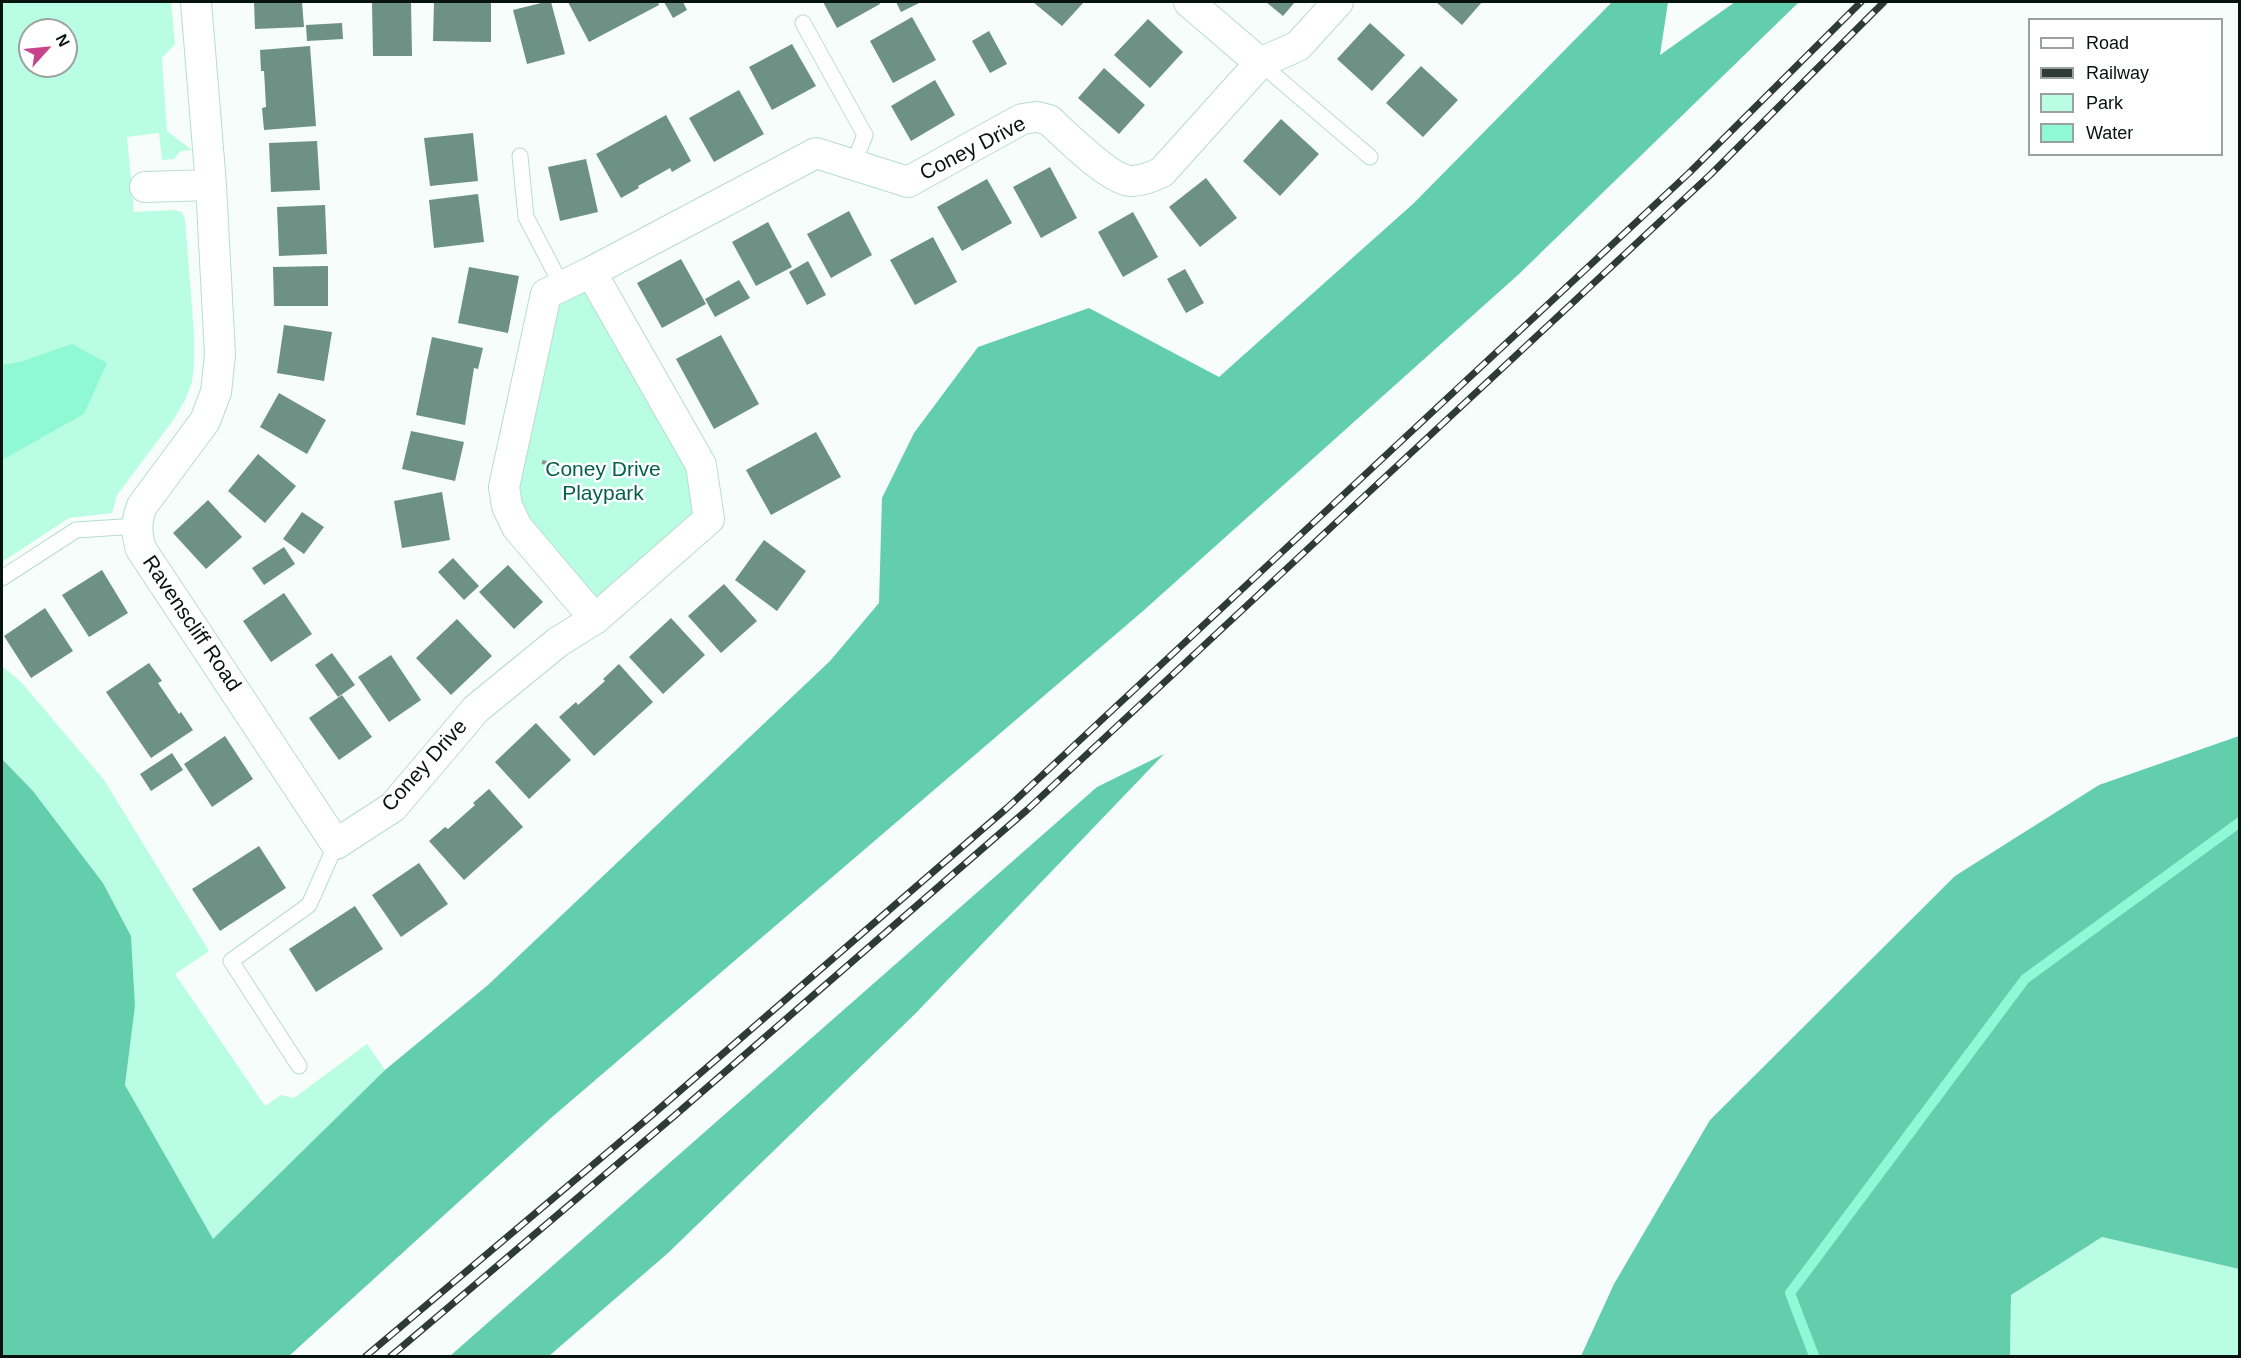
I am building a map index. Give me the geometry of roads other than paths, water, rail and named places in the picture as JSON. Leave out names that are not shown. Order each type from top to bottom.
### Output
[{"type":"street","points":[[137,526],[142,506],[205,421],[216,392],[220,355],[211,185],[196,2]]},
{"type":"street","points":[[1189,2],[1260,63],[1298,46],[1338,2]]},
{"type":"street","name":"Coney Drive","points":[[595,619],[518,527],[507,506],[504,487],[546,294],[591,273],[816,153],[908,183],[1022,119],[1037,117],[1049,120],[1109,173],[1128,181],[1146,180],[1162,172],[1260,63]]},
{"type":"street","points":[[145,188],[211,185]]},
{"type":"street","name":"Coney Drive","points":[[336,844],[393,807],[476,709],[558,642],[595,619],[709,519],[701,465],[591,273]]},
{"type":"street","name":"Ravenscliff Road","points":[[137,526],[141,549],[336,844]]},
{"type":"lane","points":[[804,22],[865,135],[853,165]]},
{"type":"lane","points":[[1260,63],[1370,157]]},
{"type":"lane","points":[[520,156],[526,218],[562,286]]},
{"type":"lane","points":[[2,578],[76,530],[137,526]]},
{"type":"lane","points":[[299,1065],[231,962],[309,905],[336,844]]},
{"type":"water","points":[[72,344],[107,363],[84,414],[2,460],[2,365],[20,362]]},
{"type":"waterway","points":[[1814,1356],[1790,1293],[2025,979],[2240,822]]},
{"type":"railway","points":[[366,1356],[652,1115],[1007,808],[1689,173],[1861,2]]},
{"type":"railway","points":[[391,1356],[673,1117],[1027,810],[1710,175],[1884,2]]},
{"type":"park label","name":"Coney Drive Playpark","points":[[603,482]]}]
